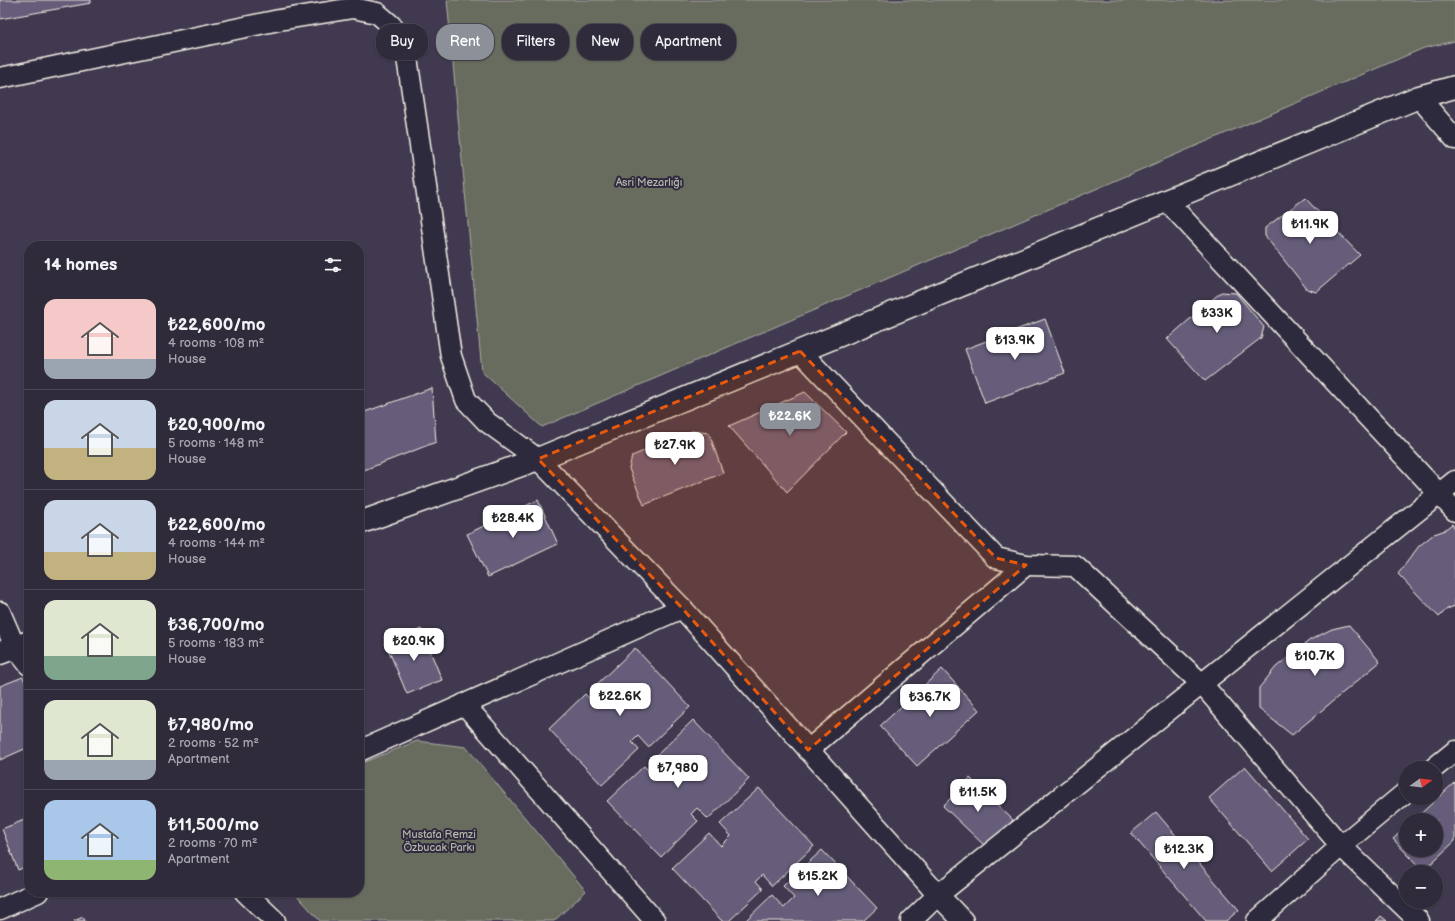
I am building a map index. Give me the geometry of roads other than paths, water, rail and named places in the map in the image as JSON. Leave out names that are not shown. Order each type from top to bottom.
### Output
[{"type":"street","points":[[0,78],[279,20],[354,8],[377,13],[391,25],[405,44],[451,356],[466,400],[487,422],[538,459],[682,608],[938,895],[963,921]]},
{"type":"street","points":[[364,521],[538,459],[1419,97],[1455,87]]},
{"type":"street","points":[[1419,97],[1455,139]]},
{"type":"street","points":[[1166,201],[1455,511]]},
{"type":"street","points":[[800,351],[996,558],[1026,564],[1076,566],[1202,684],[1341,846],[1419,921]]},
{"type":"street","points":[[911,921],[938,895],[1455,481]]},
{"type":"street","points":[[808,750],[1026,564]]},
{"type":"street","points":[[364,749],[682,608]]},
{"type":"street","points":[[0,612],[15,648],[24,659]]},
{"type":"street","points":[[464,704],[655,921]]},
{"type":"street","points":[[1443,761],[1455,751]]},
{"type":"street","points":[[1257,921],[1341,846],[1399,798]]},
{"type":"street","points":[[0,909],[27,897]]},
{"type":"street","points":[[250,897],[275,921]]},
{"type":"park label","name":"Asri Mezarlığı","points":[[649,182]]},
{"type":"park label","name":"Mustafa Remzi Özbucak Parkı","points":[[439,840]]}]
